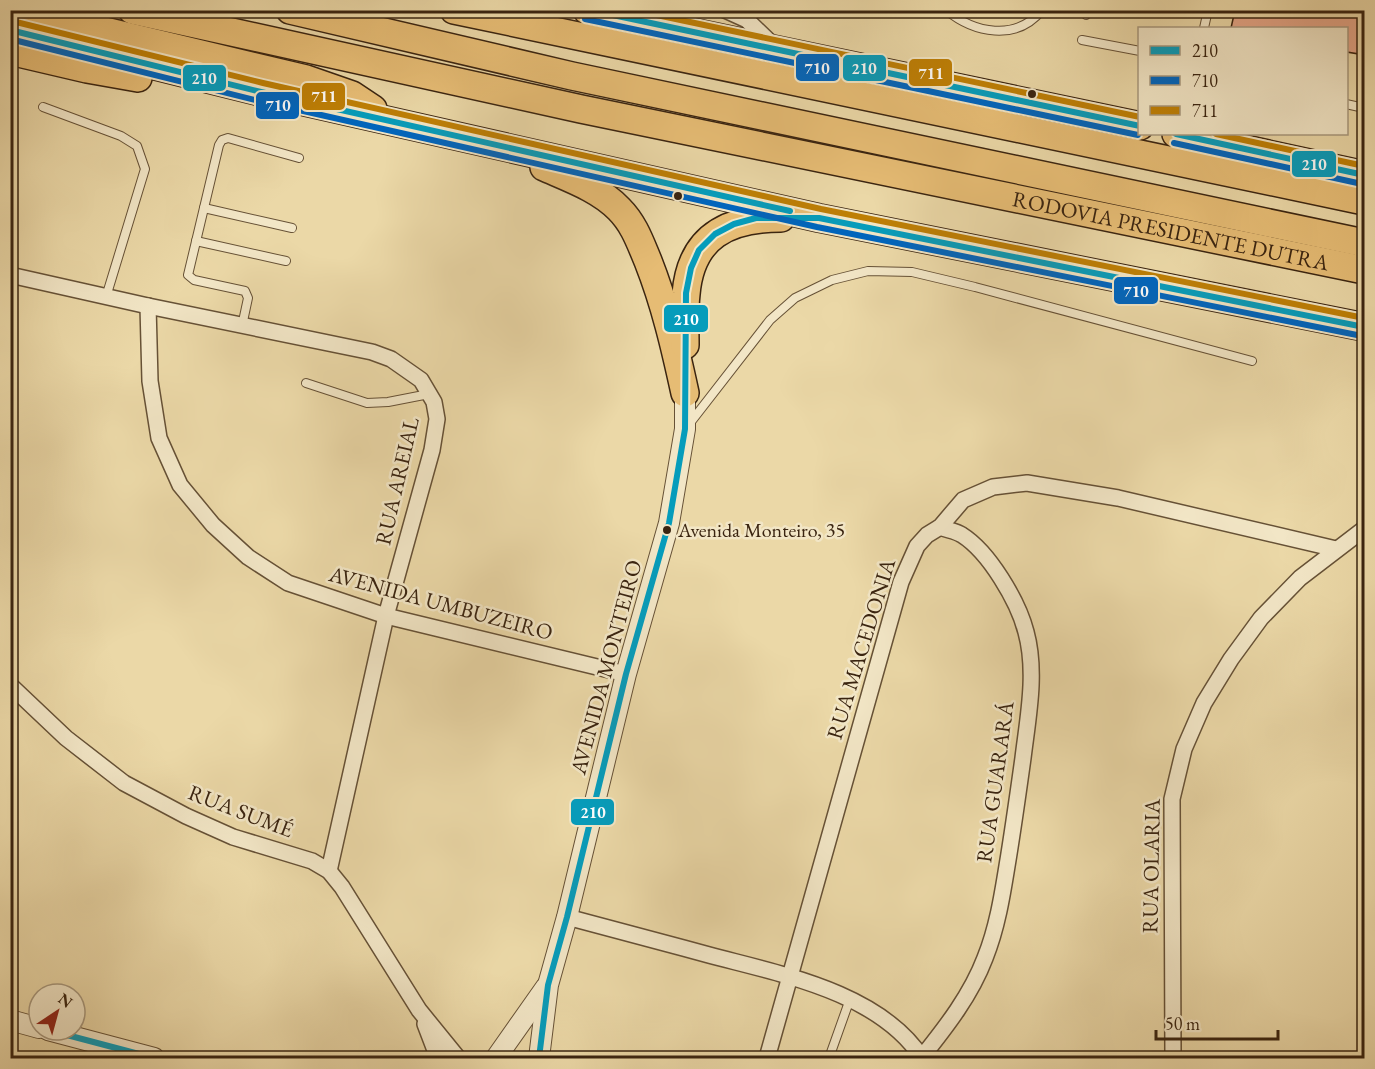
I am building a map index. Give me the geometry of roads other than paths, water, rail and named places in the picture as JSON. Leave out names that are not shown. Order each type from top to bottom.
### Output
[{"type":"highway","points":[[17,10],[306,79],[352,95],[393,123]]},
{"type":"highway","name":"RODOVIA PRESIDENTE DUTRA","points":[[132,10],[581,109],[1365,270]]},
{"type":"highway","name":"RODOVIA PRESIDENTE DUTRA","points":[[290,10],[572,76],[1365,243]]},
{"type":"highway","points":[[454,10],[1365,201]]},
{"type":"highway","points":[[587,10],[1138,126]]},
{"type":"highway","points":[[10,30],[393,123],[819,218],[1365,327]]},
{"type":"highway","points":[[10,51],[135,78],[261,92]]},
{"type":"highway","points":[[1181,135],[1365,175]]},
{"type":"highway","points":[[504,148],[590,188],[619,208],[636,231],[661,293],[674,339],[685,393]]},
{"type":"highway","points":[[685,393],[686,293],[699,250],[715,234],[734,224],[756,218],[819,218]]},
{"type":"street","points":[[665,26],[691,10]]},
{"type":"street","points":[[725,10],[747,20],[778,50]]},
{"type":"street","name":"RUA AREIAL","points":[[10,275],[372,352],[391,359],[421,380],[434,402],[437,419],[432,450],[386,616],[329,871]]},
{"type":"street","name":"AVENIDA UMBUZEIRO","points":[[148,306],[150,381],[159,438],[180,485],[213,525],[248,557],[288,584],[386,616],[626,674]]},
{"type":"street","name":"AVENIDA MONTEIRO","points":[[539,1059],[548,985],[567,917],[626,674],[669,523],[685,429],[685,393]]},
{"type":"street","name":"RUA MACEDONIA","points":[[768,1059],[901,582],[917,546],[927,535],[940,527],[963,500],[993,487],[1027,483],[1118,498],[1336,549]]},
{"type":"street","name":"RUA GUARARÁ","points":[[922,1058],[948,1025],[967,995],[985,960],[998,919],[1017,805],[1029,710],[1031,666],[1026,631],[1009,590],[982,553],[962,535],[940,527]]},
{"type":"street","name":"RUA OLARIA","points":[[1173,1059],[1172,799],[1184,749],[1204,703],[1230,659],[1261,618],[1300,578],[1336,549],[1365,530]]},
{"type":"street","name":"RUA SUMÉ","points":[[10,685],[66,738],[124,783],[186,816],[233,837],[312,861],[329,871],[342,887],[419,1010],[458,1059]]},
{"type":"street","points":[[567,917],[791,977],[850,999],[900,1031],[922,1058]]},
{"type":"street","name":"AVENIDA MONTEIRO","points":[[496,1059],[548,985]]},
{"type":"street","name":"RUA SUMÉ","points":[[419,1010],[438,1059]]},
{"type":"street","points":[[10,1020],[27,1025]]},
{"type":"street","points":[[87,1041],[154,1059]]},
{"type":"lane","points":[[946,10],[960,22],[979,30],[1000,31],[1020,26],[1042,10]]},
{"type":"lane","points":[[1204,27],[1208,10]]},
{"type":"lane","points":[[1082,40],[1138,51]]},
{"type":"lane","points":[[1348,104],[1365,108]]},
{"type":"lane","points":[[43,107],[121,136],[137,146],[145,169],[106,297]]},
{"type":"lane","points":[[242,326],[248,298],[245,291],[190,278],[188,275],[219,145],[222,140],[228,138],[299,158]]},
{"type":"lane","points":[[204,208],[292,228]]},
{"type":"lane","points":[[196,241],[286,261]]},
{"type":"lane","points":[[685,429],[770,320],[795,298],[832,280],[868,271],[912,272],[1252,361]]},
{"type":"lane","points":[[306,383],[367,403],[388,402],[429,394]]},
{"type":"lane","points":[[829,1059],[850,999]]},
{"type":"place","name":"Avenida Monteiro, 35","points":[[667,530]]}]
